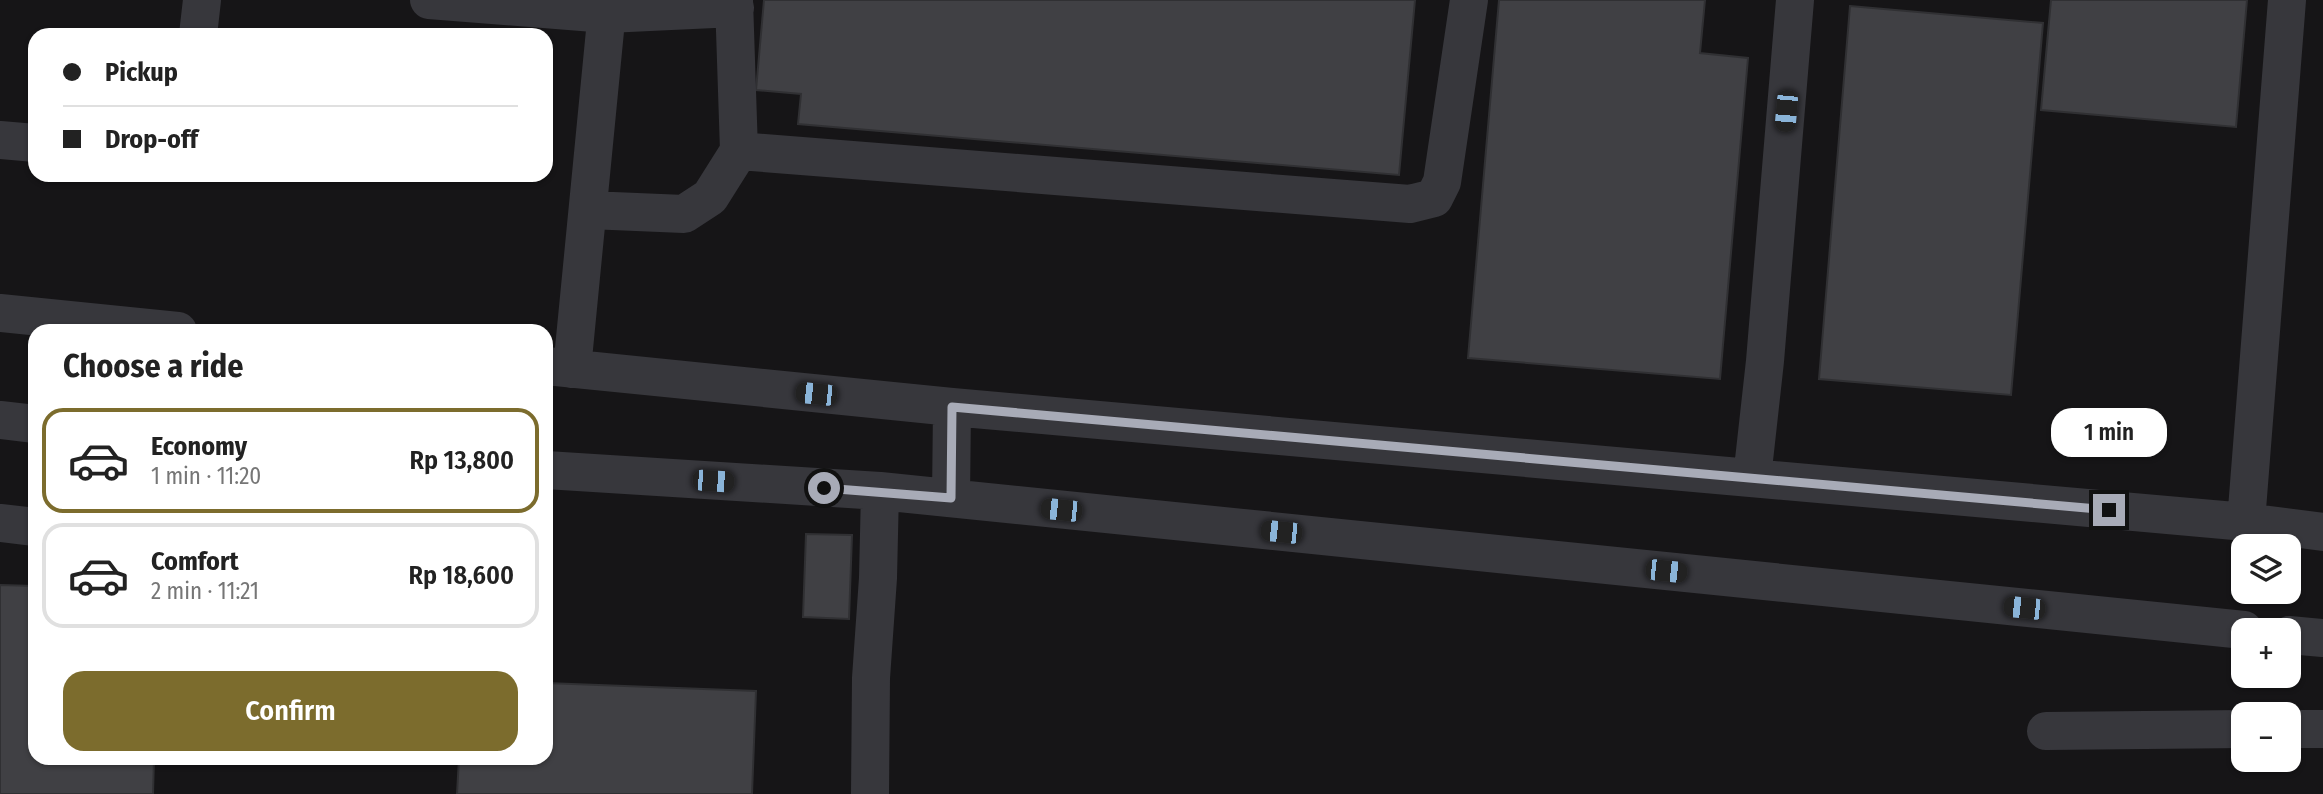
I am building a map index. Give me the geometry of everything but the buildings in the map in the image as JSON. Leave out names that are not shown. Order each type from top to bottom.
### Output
[{"type":"street","points":[[199,28],[202,0]]},
{"type":"street","points":[[429,0],[607,7],[734,4],[739,151],[710,197],[684,214],[589,210]]},
{"type":"street","points":[[739,151],[1410,204],[1434,198],[1442,183],[1469,0]]},
{"type":"street","points":[[1752,478],[1765,361],[1795,0]]},
{"type":"street","points":[[2246,522],[2287,0]]},
{"type":"street","points":[[607,7],[589,210],[559,368],[952,407],[2246,522],[2323,532]]},
{"type":"street","points":[[0,140],[28,142]]},
{"type":"street","points":[[0,313],[109,324]]},
{"type":"street","points":[[951,498],[952,407]]},
{"type":"street","points":[[0,420],[28,423]]},
{"type":"street","points":[[553,470],[880,491],[2231,629]]},
{"type":"street","points":[[870,794],[871,678],[878,578],[880,491]]},
{"type":"street","points":[[0,523],[28,526]]},
{"type":"street","points":[[2301,636],[2323,638]]},
{"type":"street","points":[[2046,730],[2231,729]]},
{"type":"street","points":[[2301,729],[2323,729]]},
{"type":"route","points":[[824,488],[951,498],[952,407],[2109,510]]}]
